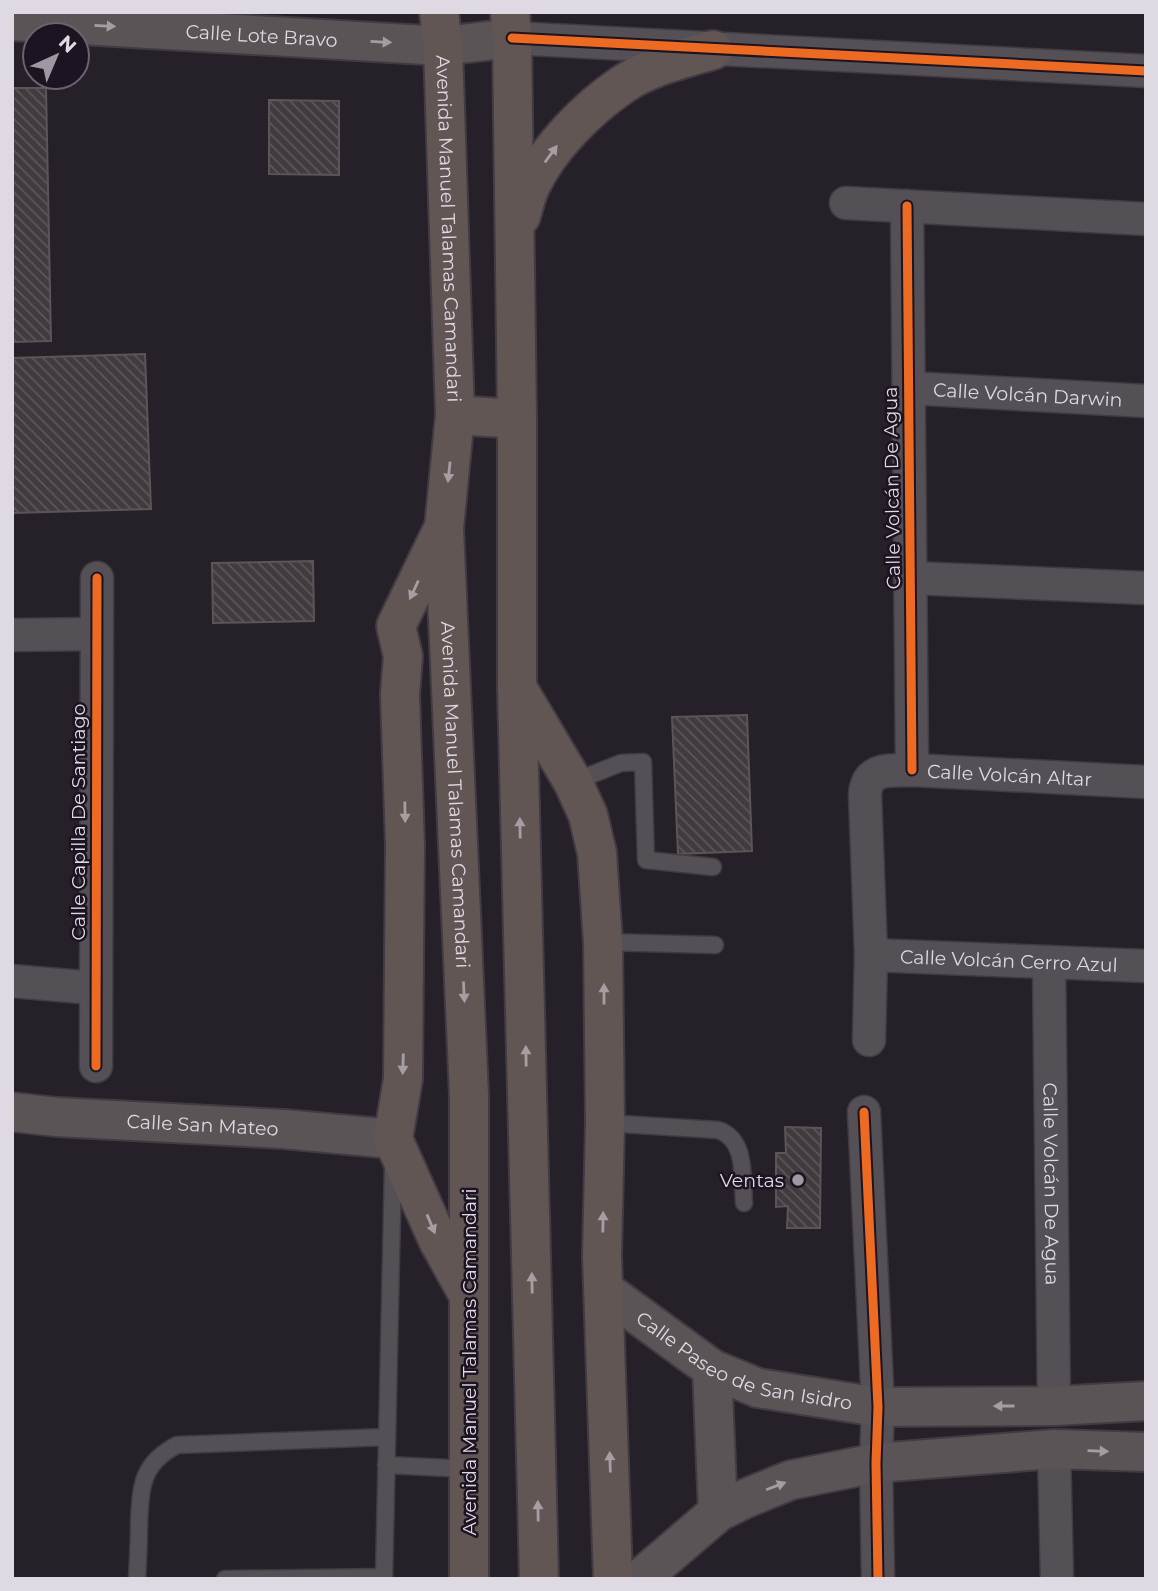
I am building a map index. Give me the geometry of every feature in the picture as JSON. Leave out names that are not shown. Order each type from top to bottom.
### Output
[{"type":"main road","name":"Calle Lote Bravo","points":[[12,21],[441,29],[511,25]]},
{"type":"main road","points":[[511,25],[517,419],[517,688],[539,1579]]},
{"type":"main road","name":"Avenida Manuel Talamas Camandari","points":[[441,29],[455,415],[444,528],[469,1095],[469,1579]]},
{"type":"main road","points":[[515,239],[530,186],[554,150],[584,116],[623,85],[661,66],[713,50]]},
{"type":"main road","points":[[455,415],[517,419]]},
{"type":"main road","points":[[444,528],[396,626],[403,656],[400,694],[405,884],[403,1079],[393,1139],[438,1240],[469,1297]]},
{"type":"main road","points":[[517,688],[573,782],[588,816],[597,853],[603,942],[605,1123],[602,1256],[613,1579]]},
{"type":"main road","name":"Calle San Mateo","points":[[12,1112],[57,1117],[283,1129],[393,1139]]},
{"type":"main road","name":"Calle Paseo de San Isidro","points":[[604,1290],[691,1356],[712,1369],[758,1388],[878,1407],[1054,1406],[1146,1401]]},
{"type":"main road","points":[[712,1369],[718,1512]]},
{"type":"main road","points":[[640,1579],[718,1512],[792,1480],[876,1463],[1054,1449],[1146,1452]]},
{"type":"street","points":[[511,25],[713,50],[1146,71]]},
{"type":"street","points":[[846,203],[1146,219]]},
{"type":"street","name":"Calle Volcán De Agua","points":[[907,206],[912,770]]},
{"type":"street","name":"Calle Volcán Darwin","points":[[909,388],[1146,401]]},
{"type":"street","name":"Calle Capilla De Santiago","points":[[96,1066],[94,988],[97,578]]},
{"type":"street","points":[[911,578],[1146,588]]},
{"type":"street","points":[[12,635],[96,634]]},
{"type":"street","name":"Calle Volcán Altar","points":[[871,955],[864,795],[866,784],[873,775],[884,771],[912,770],[1146,782]]},
{"type":"street","points":[[869,1040],[871,955]]},
{"type":"street","name":"Calle Volcán Cerro Azul","points":[[871,955],[1146,966]]},
{"type":"street","name":"Calle Volcán De Agua","points":[[1049,962],[1054,1406]]},
{"type":"street","points":[[12,981],[94,988]]},
{"type":"street","points":[[864,1112],[878,1407],[878,1579]]},
{"type":"street","points":[[1054,1449],[1057,1579]]},
{"type":"lane","points":[[573,782],[621,763],[643,762],[646,860],[712,867]]},
{"type":"lane","points":[[603,942],[715,945]]},
{"type":"lane","points":[[605,1123],[718,1130],[728,1133],[736,1142],[740,1155],[744,1203]]},
{"type":"lane","points":[[225,1579],[384,1578],[393,1139]]},
{"type":"lane","points":[[137,1579],[141,1487],[146,1472],[161,1454],[177,1446],[387,1437]]},
{"type":"lane","points":[[386,1465],[469,1469]]},
{"type":"building","points":[[12,88],[21,88],[21,91],[46,91],[51,341],[12,342]]},
{"type":"building","points":[[269,100],[339,101],[339,175],[269,174]]},
{"type":"building","points":[[145,354],[151,509],[12,513],[12,358]]},
{"type":"building","points":[[313,561],[314,621],[213,623],[212,563]]},
{"type":"building","points":[[747,715],[752,851],[678,854],[672,717]]},
{"type":"building","name":"Ventas","points":[[785,1127],[821,1128],[820,1228],[787,1228],[788,1206],[776,1207],[776,1153],[786,1153]]},
{"type":"cycle path","points":[[512,38],[1146,71]]},
{"type":"cycle path","points":[[907,206],[912,770]]},
{"type":"cycle path","points":[[96,1066],[97,578]]},
{"type":"cycle path","points":[[864,1112],[878,1407],[878,1579]]},
{"type":"place","name":"Ventas","points":[[798,1180]]}]
